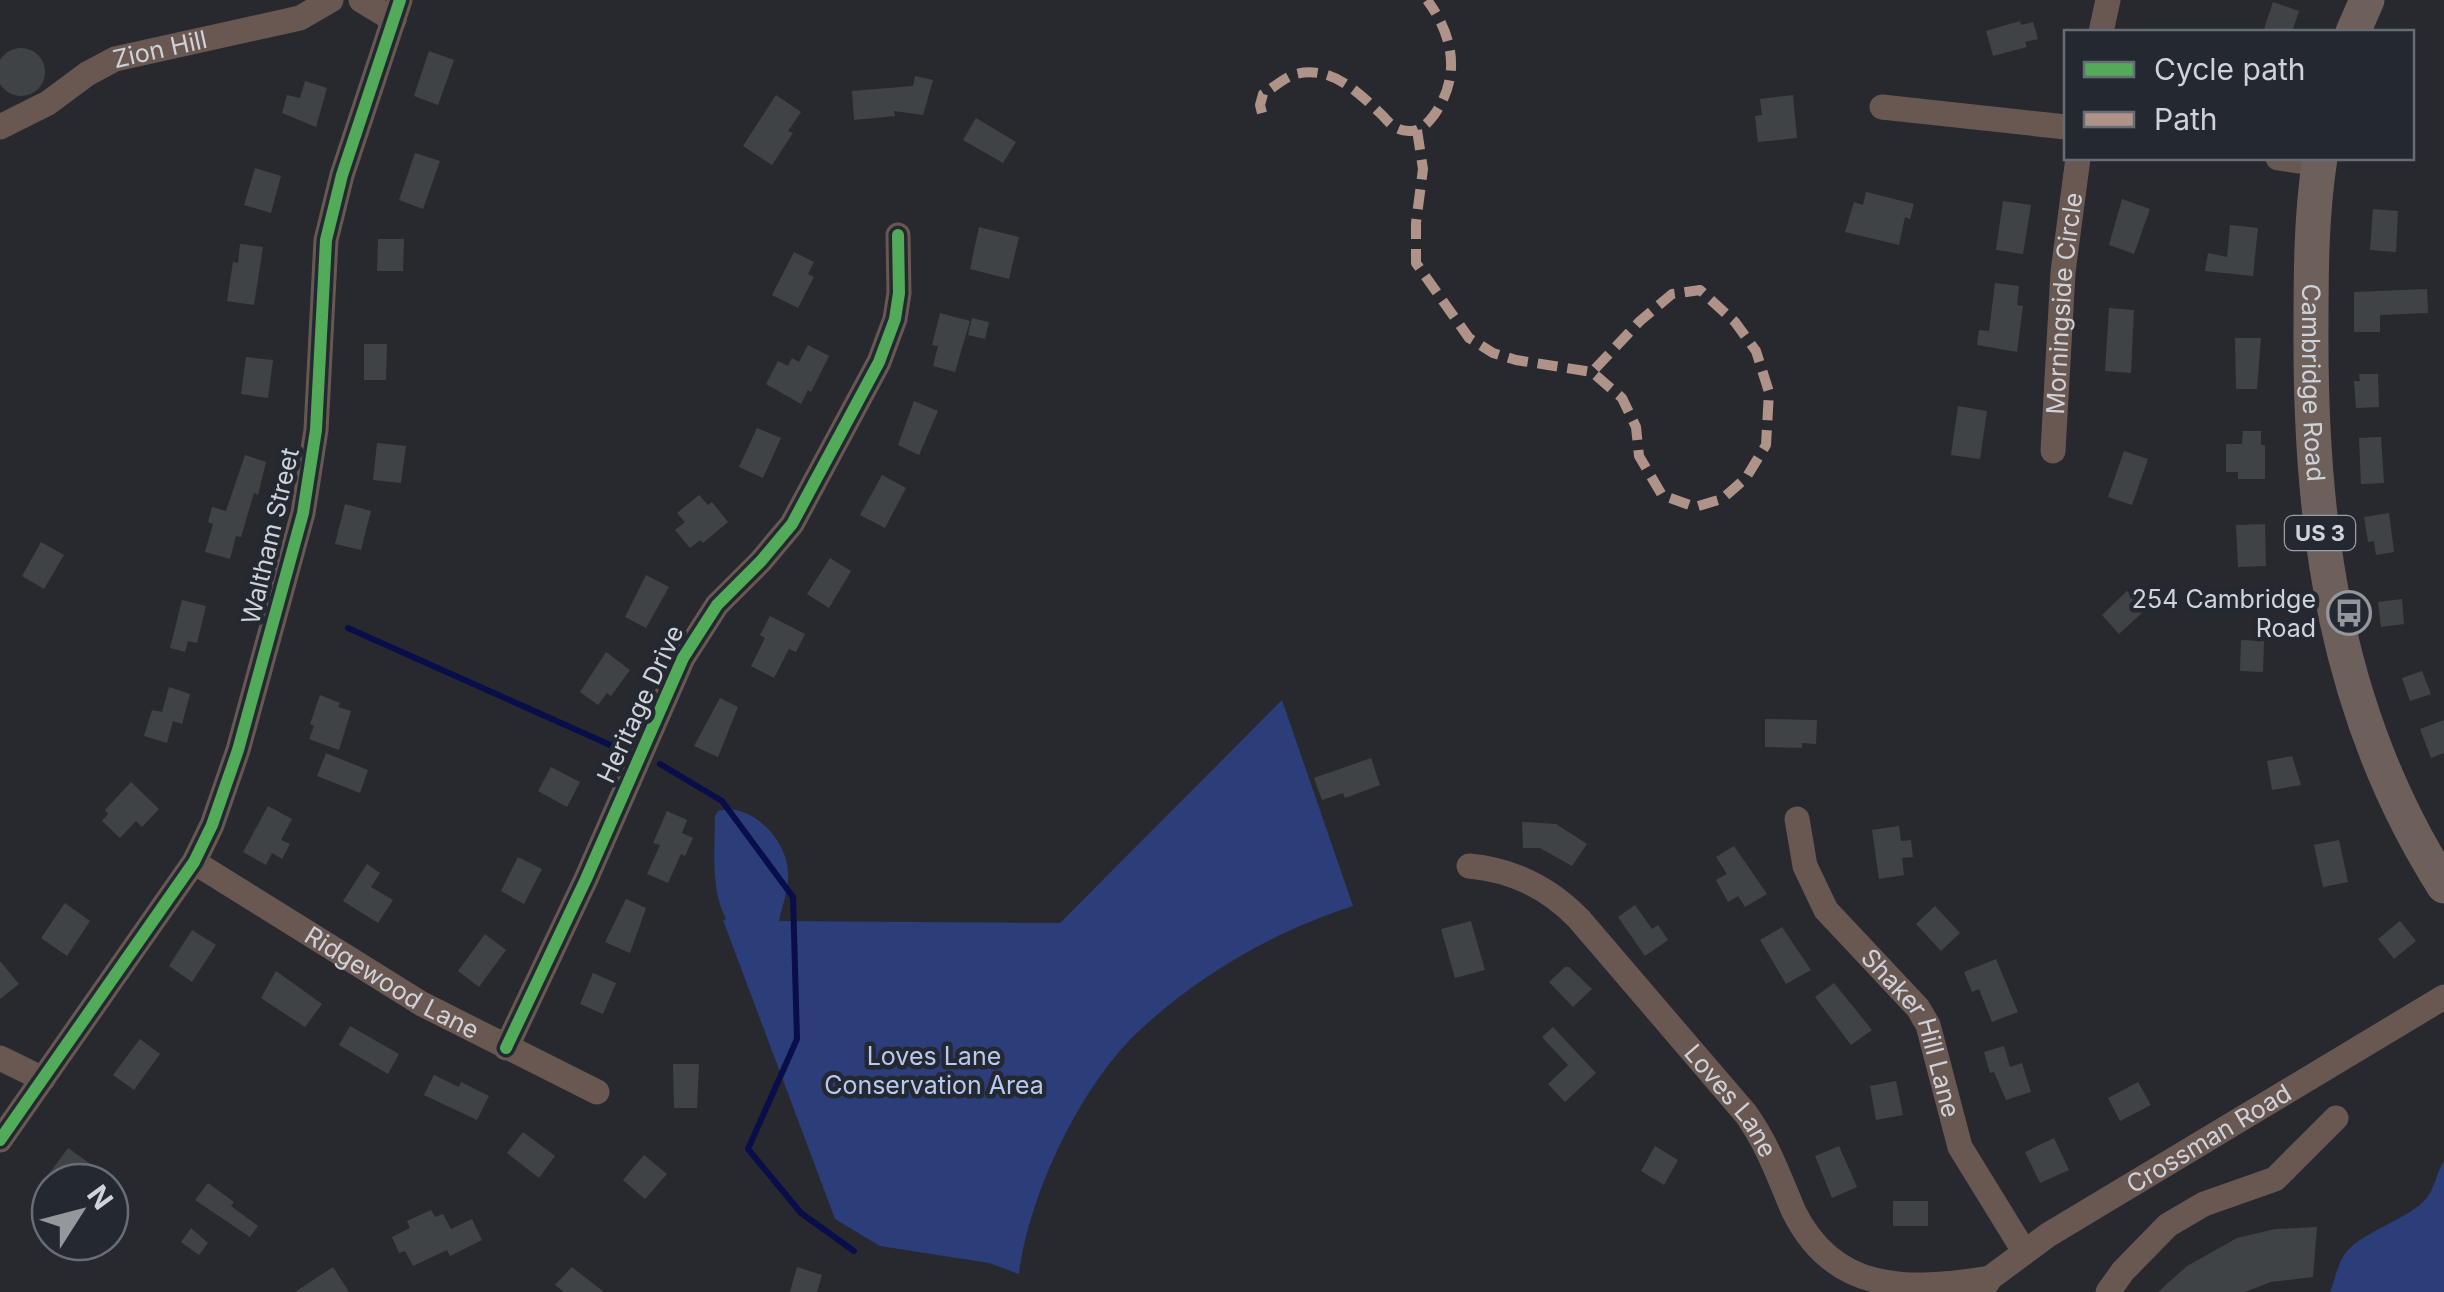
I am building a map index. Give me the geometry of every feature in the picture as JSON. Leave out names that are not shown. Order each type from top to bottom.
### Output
[{"type":"highway","points":[[2354,30],[2366,0]]},
{"type":"highway","name":"Cambridge Road","points":[[2319,161],[2311,268],[2310,368],[2318,508],[2327,582],[2353,690],[2373,745],[2411,829],[2444,886]]},
{"type":"street","name":"Zion Hill","points":[[0,128],[48,103],[115,58],[300,18],[331,0]]},
{"type":"street","points":[[361,0],[397,10]]},
{"type":"street","points":[[2101,30],[2108,0]]},
{"type":"street","name":"Waltham Street","points":[[0,1140],[194,862],[212,825],[238,750],[303,512],[316,430],[326,240],[342,175],[397,10]]},
{"type":"street","points":[[1882,106],[2064,128]]},
{"type":"street","name":"Morningside Circle","points":[[2053,451],[2063,272],[2078,160]]},
{"type":"street","name":"Heritage Drive","points":[[506,1048],[682,658],[717,604],[792,524],[879,362],[891,333],[900,293],[898,234]]},
{"type":"street","name":"Shaker Hill Lane","points":[[1797,820],[1805,866],[1826,910],[1918,1008],[1928,1025],[1960,1147],[2024,1251]]},
{"type":"street","name":"Ridgewood Lane","points":[[194,862],[422,1004],[597,1092]]},
{"type":"street","name":"Loves Lane","points":[[1469,866],[1526,879],[1559,900],[1579,919],[1746,1114],[1768,1146],[1814,1249],[1839,1273],[1858,1283],[1890,1290],[1986,1285]]},
{"type":"street","name":"Crossman Road","points":[[1986,1285],[2024,1251],[2444,997]]},
{"type":"street","points":[[0,1058],[44,1079]]},
{"type":"street","points":[[2108,1292],[2123,1270],[2168,1225],[2204,1204],[2280,1176],[2336,1118]]},
{"type":"green space","name":"Loves Lane Conservation Area","points":[[1282,700],[1353,906],[1295,928],[1240,956],[1164,1009],[1119,1052],[1098,1079],[1061,1142],[1034,1210],[1019,1274],[989,1263],[880,1246],[835,1219],[723,920],[726,919],[714,869],[718,811],[730,809],[755,818],[782,848],[788,879],[779,921],[1060,923]]},
{"type":"green space","points":[[2444,1161],[2444,1292],[2330,1292],[2344,1255],[2359,1241],[2423,1202]]},
{"type":"building","points":[[2273,2],[2299,11],[2293,30],[2264,30]]},
{"type":"building","points":[[2020,21],[2021,25],[2033,22],[2038,39],[2025,42],[2027,47],[1993,56],[1986,31]]},
{"type":"building","points":[[12,50],[30,50],[43,63],[43,81],[30,94],[12,94],[-1,81],[-1,63]]},
{"type":"building","points":[[429,51],[454,60],[438,105],[414,96]]},
{"type":"building","points":[[915,76],[933,80],[923,115],[894,111],[895,116],[854,120],[852,91],[913,86]]},
{"type":"building","points":[[305,81],[327,88],[316,127],[282,113],[287,95],[300,98]]},
{"type":"building","points":[[776,95],[801,112],[788,131],[793,133],[772,165],[743,146]]},
{"type":"building","points":[[1793,95],[1797,138],[1758,142],[1755,116],[1762,115],[1760,99]]},
{"type":"building","points":[[976,118],[1016,142],[1003,163],[963,140]]},
{"type":"building","points":[[415,153],[440,161],[423,209],[399,200]]},
{"type":"building","points":[[255,168],[281,176],[271,213],[244,205]]},
{"type":"building","points":[[1866,192],[1914,204],[1910,219],[1905,217],[1899,245],[1845,232],[1854,202],[1863,205]]},
{"type":"building","points":[[2122,199],[2150,209],[2134,254],[2109,245]]},
{"type":"building","points":[[2003,201],[2031,205],[2023,254],[1996,250]]},
{"type":"building","points":[[2373,209],[2398,211],[2396,252],[2370,250]]},
{"type":"building","points":[[2230,225],[2258,228],[2253,276],[2205,271],[2208,253],[2227,257]]},
{"type":"building","points":[[979,227],[1019,237],[1009,279],[970,269]]},
{"type":"building","points":[[378,239],[404,239],[403,271],[377,271]]},
{"type":"building","points":[[240,244],[263,247],[254,305],[227,301]]},
{"type":"building","points":[[794,252],[814,262],[808,274],[814,277],[798,308],[772,295]]},
{"type":"building","points":[[1995,283],[2019,286],[2017,305],[2023,306],[2017,352],[1977,345],[1979,330],[1989,331]]},
{"type":"building","points":[[2427,289],[2428,313],[2380,315],[2380,332],[2354,332],[2354,292]]},
{"type":"building","points":[[2109,308],[2134,310],[2131,373],[2105,371]]},
{"type":"building","points":[[940,313],[970,321],[955,372],[933,366],[938,346],[932,345]]},
{"type":"building","points":[[972,318],[989,322],[985,339],[968,335]]},
{"type":"building","points":[[2235,338],[2261,338],[2257,389],[2236,389]]},
{"type":"building","points":[[364,344],[387,344],[386,380],[364,380]]},
{"type":"building","points":[[808,345],[829,356],[801,404],[766,384],[778,361],[788,366],[792,358],[799,362]]},
{"type":"building","points":[[246,357],[273,360],[268,398],[241,394]]},
{"type":"building","points":[[2359,374],[2378,374],[2379,407],[2356,408],[2354,381],[2360,381]]},
{"type":"building","points":[[914,401],[938,411],[919,455],[898,445]]},
{"type":"building","points":[[1958,406],[1987,411],[1980,459],[1951,455]]},
{"type":"building","points":[[757,428],[781,438],[763,478],[739,467]]},
{"type":"building","points":[[2243,431],[2261,431],[2265,479],[2238,479],[2238,472],[2226,472],[2226,444],[2242,444]]},
{"type":"building","points":[[2381,437],[2384,483],[2361,484],[2359,438]]},
{"type":"building","points":[[377,443],[406,446],[401,483],[373,480]]},
{"type":"building","points":[[2124,451],[2148,459],[2132,505],[2108,497]]},
{"type":"building","points":[[245,455],[266,462],[258,495],[254,493],[230,559],[205,552],[213,524],[208,522],[212,507],[226,511]]},
{"type":"building","points":[[882,475],[906,488],[885,528],[860,515]]},
{"type":"building","points":[[699,495],[708,505],[712,502],[728,522],[703,543],[700,540],[690,548],[675,530],[685,522],[677,513]]},
{"type":"building","points":[[345,504],[371,511],[361,550],[335,544]]},
{"type":"building","points":[[2389,513],[2394,552],[2376,555],[2374,541],[2368,542],[2364,517]]},
{"type":"building","points":[[2265,524],[2266,566],[2238,567],[2236,525]]},
{"type":"building","points":[[41,542],[64,555],[44,589],[22,576]]},
{"type":"building","points":[[830,558],[851,571],[829,608],[807,594]]},
{"type":"building","points":[[646,575],[669,587],[646,628],[625,617]]},
{"type":"building","points":[[2127,591],[2145,610],[2119,634],[2102,615]]},
{"type":"building","points":[[2402,599],[2404,624],[2381,627],[2378,602]]},
{"type":"building","points":[[182,600],[206,606],[197,643],[188,641],[185,652],[170,648]]},
{"type":"building","points":[[770,616],[805,634],[796,652],[789,649],[774,678],[751,666],[765,638],[760,635]]},
{"type":"building","points":[[2241,640],[2264,641],[2263,672],[2240,671]]},
{"type":"building","points":[[606,652],[630,670],[611,696],[607,693],[598,705],[580,692]]},
{"type":"building","points":[[2422,671],[2431,694],[2410,701],[2402,678]]},
{"type":"building","points":[[169,687],[190,694],[182,724],[173,721],[167,743],[144,736],[152,710],[162,712]]},
{"type":"building","points":[[320,695],[351,711],[339,750],[309,739]]},
{"type":"building","points":[[720,698],[738,707],[718,757],[694,746]]},
{"type":"building","points":[[1765,719],[1817,720],[1816,744],[1802,743],[1802,748],[1765,747]]},
{"type":"building","points":[[2444,720],[2444,753],[2431,758],[2420,729]]},
{"type":"building","points":[[326,753],[368,770],[360,793],[317,776]]},
{"type":"building","points":[[2292,756],[2301,785],[2272,790],[2267,761]]},
{"type":"building","points":[[1371,758],[1380,785],[1345,798],[1343,793],[1322,800],[1314,778]]},
{"type":"building","points":[[551,767],[580,782],[567,807],[538,791]]},
{"type":"building","points":[[131,782],[159,809],[142,827],[136,821],[120,838],[102,821],[108,814],[105,810]]},
{"type":"building","points":[[268,806],[292,819],[281,840],[290,844],[282,859],[272,853],[266,865],[243,852]]},
{"type":"building","points":[[667,811],[687,820],[682,833],[693,838],[668,883],[647,874],[660,845],[653,843]]},
{"type":"building","points":[[1522,822],[1556,824],[1587,844],[1572,866],[1540,848],[1523,848]]},
{"type":"building","points":[[1899,826],[1901,841],[1911,840],[1913,857],[1902,858],[1904,875],[1879,879],[1872,830]]},
{"type":"building","points":[[2339,840],[2348,882],[2323,887],[2314,845]]},
{"type":"building","points":[[1734,846],[1767,894],[1745,907],[1738,896],[1728,902],[1716,880],[1727,874],[1716,857]]},
{"type":"building","points":[[518,857],[542,869],[524,904],[501,891]]},
{"type":"building","points":[[367,864],[380,873],[371,887],[393,900],[378,923],[343,901]]},
{"type":"building","points":[[626,899],[646,908],[630,953],[605,942]]},
{"type":"building","points":[[65,903],[90,921],[67,956],[41,938]]},
{"type":"building","points":[[1635,905],[1652,929],[1658,925],[1668,940],[1645,956],[1618,917]]},
{"type":"building","points":[[1935,906],[1960,933],[1941,951],[1916,924]]},
{"type":"building","points":[[1471,921],[1485,970],[1455,978],[1441,929]]},
{"type":"building","points":[[2400,921],[2416,941],[2394,959],[2378,939]]},
{"type":"building","points":[[1782,927],[1811,970],[1786,984],[1760,940]]},
{"type":"building","points":[[192,930],[216,945],[192,982],[169,966]]},
{"type":"building","points":[[485,934],[506,950],[479,987],[458,971]]},
{"type":"building","points":[[1996,959],[2018,1012],[1992,1022],[1979,989],[1972,992],[1964,972]]},
{"type":"building","points":[[0,961],[19,984],[0,999]]},
{"type":"building","points":[[1565,967],[1592,989],[1573,1007],[1549,982]]},
{"type":"building","points":[[276,971],[322,1004],[305,1027],[261,998]]},
{"type":"building","points":[[593,973],[616,983],[603,1014],[580,1004]]},
{"type":"building","points":[[1834,983],[1872,1030],[1851,1045],[1815,997]]},
{"type":"building","points":[[350,1026],[399,1054],[388,1074],[339,1045]]},
{"type":"building","points":[[1553,1027],[1596,1073],[1565,1102],[1548,1084],[1568,1065],[1542,1037]]},
{"type":"building","points":[[140,1039],[160,1054],[134,1090],[113,1075]]},
{"type":"building","points":[[2004,1046],[2010,1067],[2022,1063],[2031,1092],[2006,1100],[1994,1072],[1990,1073],[1984,1052]]},
{"type":"building","points":[[673,1064],[699,1064],[697,1108],[674,1108]]},
{"type":"building","points":[[434,1075],[459,1087],[461,1082],[489,1096],[477,1120],[424,1095]]},
{"type":"building","points":[[1896,1081],[1903,1115],[1876,1120],[1870,1086]]},
{"type":"building","points":[[2138,1082],[2151,1105],[2120,1121],[2108,1098]]},
{"type":"building","points":[[523,1132],[555,1156],[539,1178],[507,1153]]},
{"type":"building","points":[[2054,1138],[2069,1170],[2040,1183],[2025,1152]]},
{"type":"building","points":[[1655,1146],[1678,1160],[1664,1185],[1641,1171]]},
{"type":"building","points":[[1839,1146],[1857,1187],[1832,1198],[1815,1156]]},
{"type":"building","points":[[68,1148],[88,1162],[58,1162]]},
{"type":"building","points":[[644,1155],[667,1174],[645,1199],[623,1180]]},
{"type":"building","points":[[208,1183],[258,1226],[250,1237],[195,1200]]},
{"type":"building","points":[[1893,1201],[1928,1201],[1928,1226],[1893,1226]]},
{"type":"building","points":[[431,1210],[435,1217],[443,1214],[451,1229],[472,1219],[482,1240],[450,1256],[447,1250],[413,1266],[405,1251],[399,1253],[392,1237],[410,1228],[407,1221]]},
{"type":"building","points":[[2317,1227],[2313,1277],[2271,1282],[2245,1292],[2158,1292],[2187,1266],[2237,1238],[2275,1229]]},
{"type":"building","points":[[191,1228],[208,1243],[199,1255],[181,1242]]},
{"type":"building","points":[[333,1267],[349,1292],[295,1292]]},
{"type":"building","points":[[572,1267],[604,1292],[564,1292],[555,1285]]},
{"type":"building","points":[[797,1267],[822,1275],[817,1292],[790,1292]]},
{"type":"waterway","points":[[348,628],[617,748]]},
{"type":"waterway","points":[[660,764],[722,801],[793,897],[797,1039],[748,1149],[801,1213],[854,1251]]},
{"type":"marked path","points":[[1262,113],[1263,94],[1292,75],[1309,72],[1345,83],[1398,129],[1413,131],[1423,126],[1443,101],[1451,71],[1448,42],[1427,0]]},
{"type":"marked path","points":[[1417,130],[1423,169],[1416,263],[1469,338],[1493,353],[1516,360],[1592,372],[1622,398],[1636,427],[1639,456],[1662,495],[1695,507],[1722,499],[1746,478],[1766,445],[1769,392],[1756,351],[1735,322],[1700,290],[1672,294],[1640,321],[1592,372]]},
{"type":"cycle path","points":[[0,1140],[194,862],[212,825],[238,750],[303,513],[316,430],[326,240],[342,175],[400,0]]},
{"type":"cycle path","points":[[506,1048],[586,879],[683,658],[717,605],[792,524],[879,362],[895,319],[899,293],[898,235]]},
{"type":"place","name":"254 Cambridge Road","points":[[2349,613]]}]
